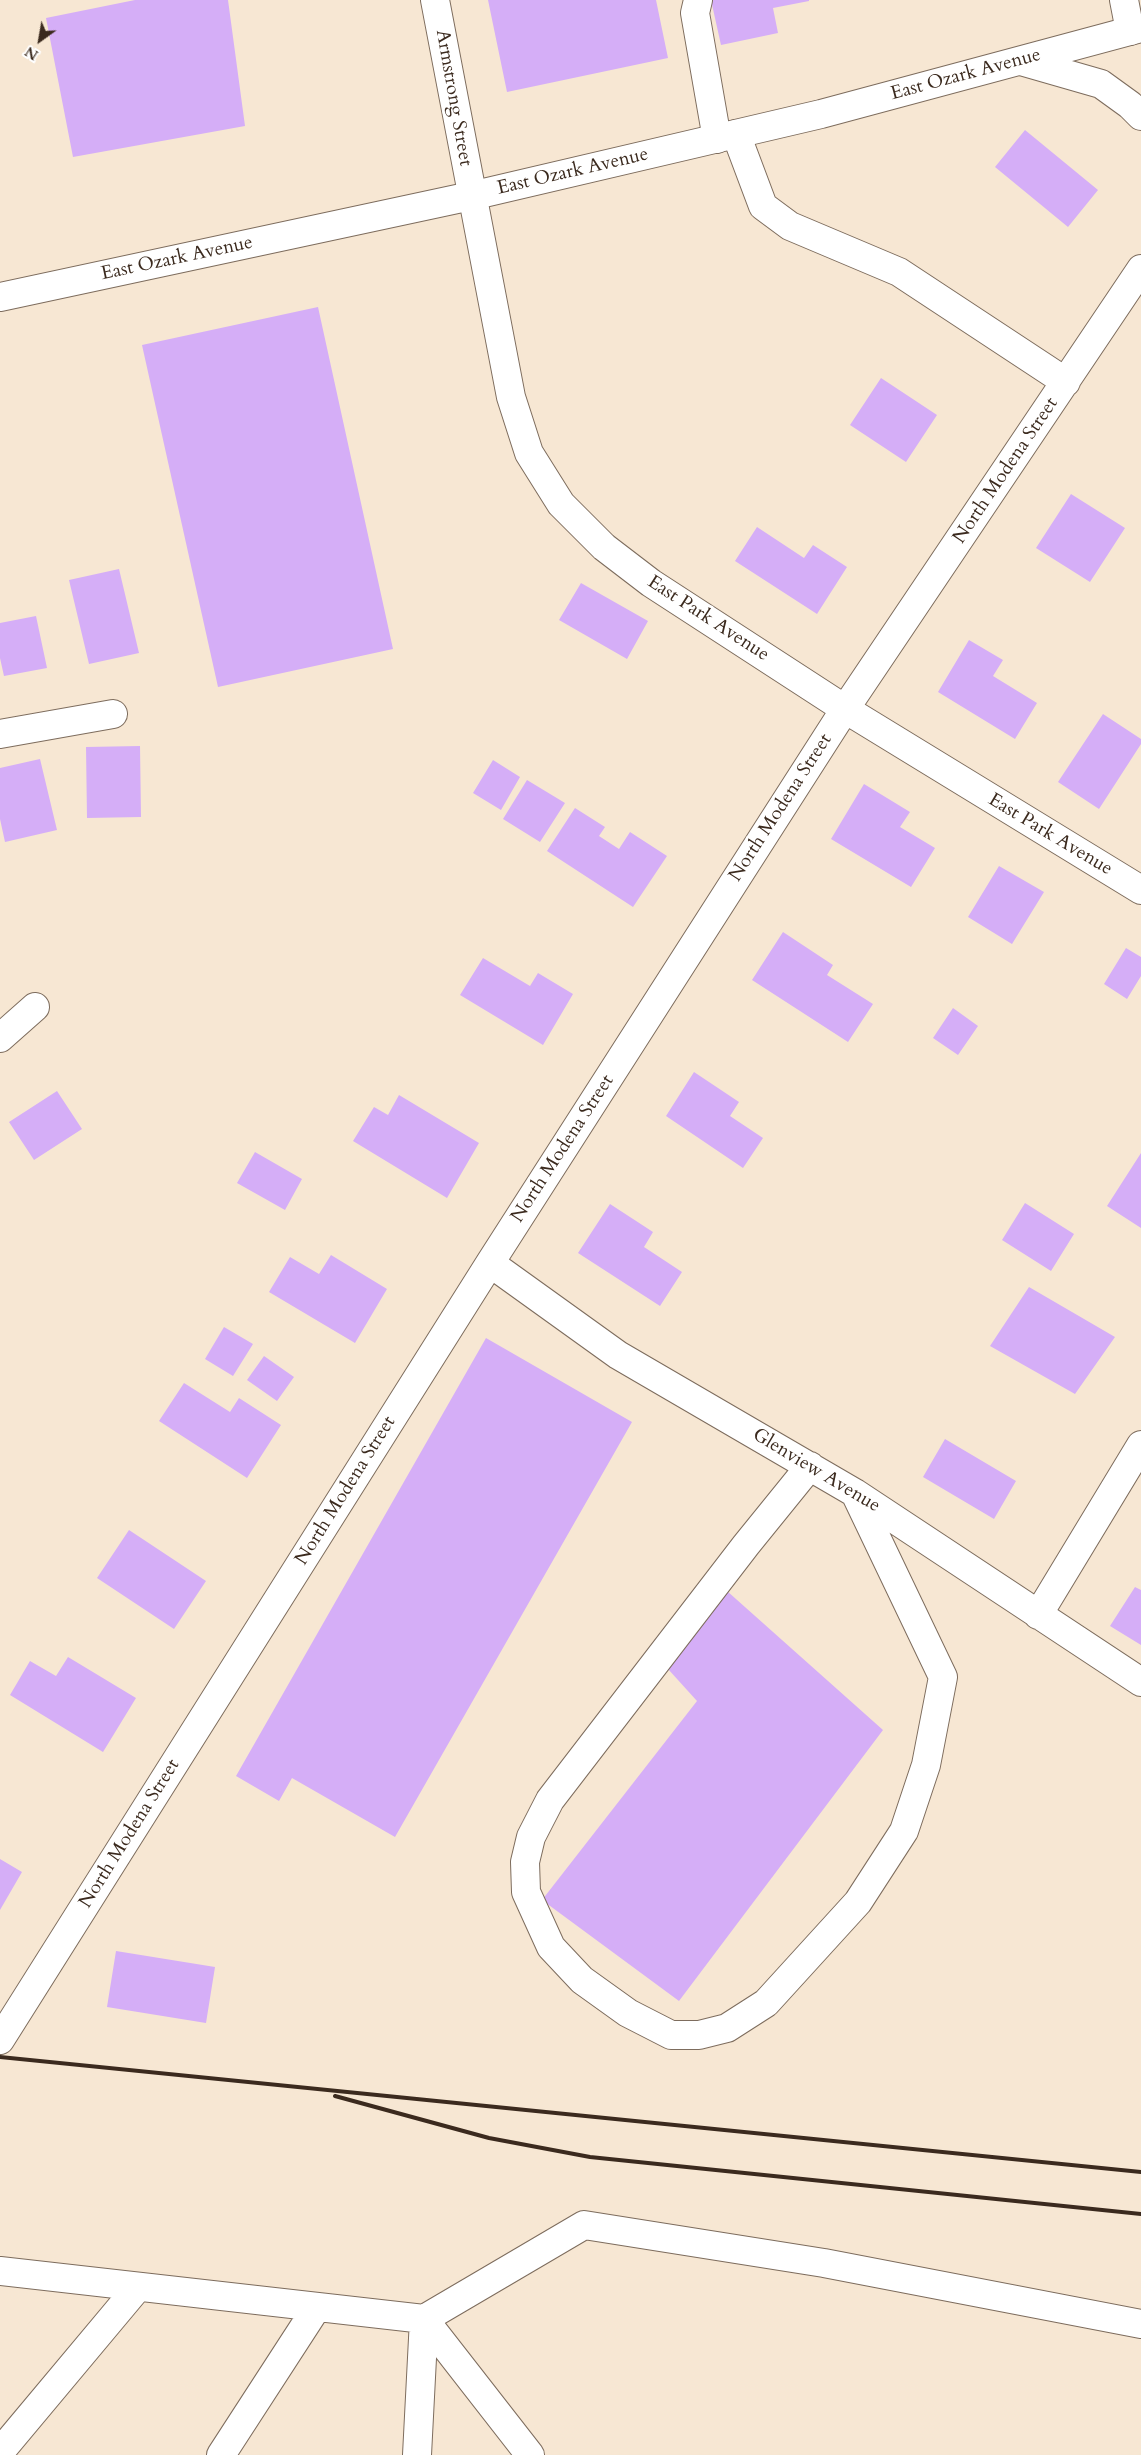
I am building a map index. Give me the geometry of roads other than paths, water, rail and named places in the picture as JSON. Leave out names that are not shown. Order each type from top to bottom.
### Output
[{"type":"street","name":"Armstrong Street","points":[[435,0],[471,196]]},
{"type":"street","points":[[698,0],[695,14],[726,136],[763,206],[790,226],[899,272],[1066,382]]},
{"type":"street","points":[[1124,0],[1136,29]]},
{"type":"street","name":"East Ozark Avenue","points":[[0,297],[471,196],[821,114],[1136,29]]},
{"type":"street","points":[[1021,61],[1100,84],[1130,105],[1141,116]]},
{"type":"street","name":"East Park Avenue","points":[[471,196],[511,397],[529,453],[561,504],[604,547],[651,583],[845,709],[1141,890]]},
{"type":"street","name":"North Modena Street","points":[[0,2040],[490,1262],[845,709],[1141,269]]},
{"type":"street","points":[[0,734],[113,714]]},
{"type":"street","points":[[0,1038],[36,1007]]},
{"type":"street","name":"Glenview Avenue","points":[[490,1262],[618,1355],[854,1493],[1141,1682]]},
{"type":"street","points":[[1038,1615],[1141,1445]]},
{"type":"street","points":[[810,1466],[746,1545],[550,1800],[531,1837],[525,1862],[526,1892],[551,1948],[582,1980],[628,2014],[671,2035],[699,2035],[727,2028],[766,2003],[858,1902],[904,1831],[926,1765],[943,1677],[854,1493]]},
{"type":"street","points":[[0,2271],[424,2319],[584,2225],[824,2262],[1141,2324]]},
{"type":"street","points":[[0,2452],[138,2287]]},
{"type":"street","points":[[221,2455],[317,2307]]},
{"type":"street","points":[[417,2455],[424,2319]]},
{"type":"street","points":[[424,2319],[530,2455]]},
{"type":"railway","points":[[0,2057],[1141,2172]]},
{"type":"railway","points":[[335,2096],[489,2138],[590,2157],[1141,2214]]}]
